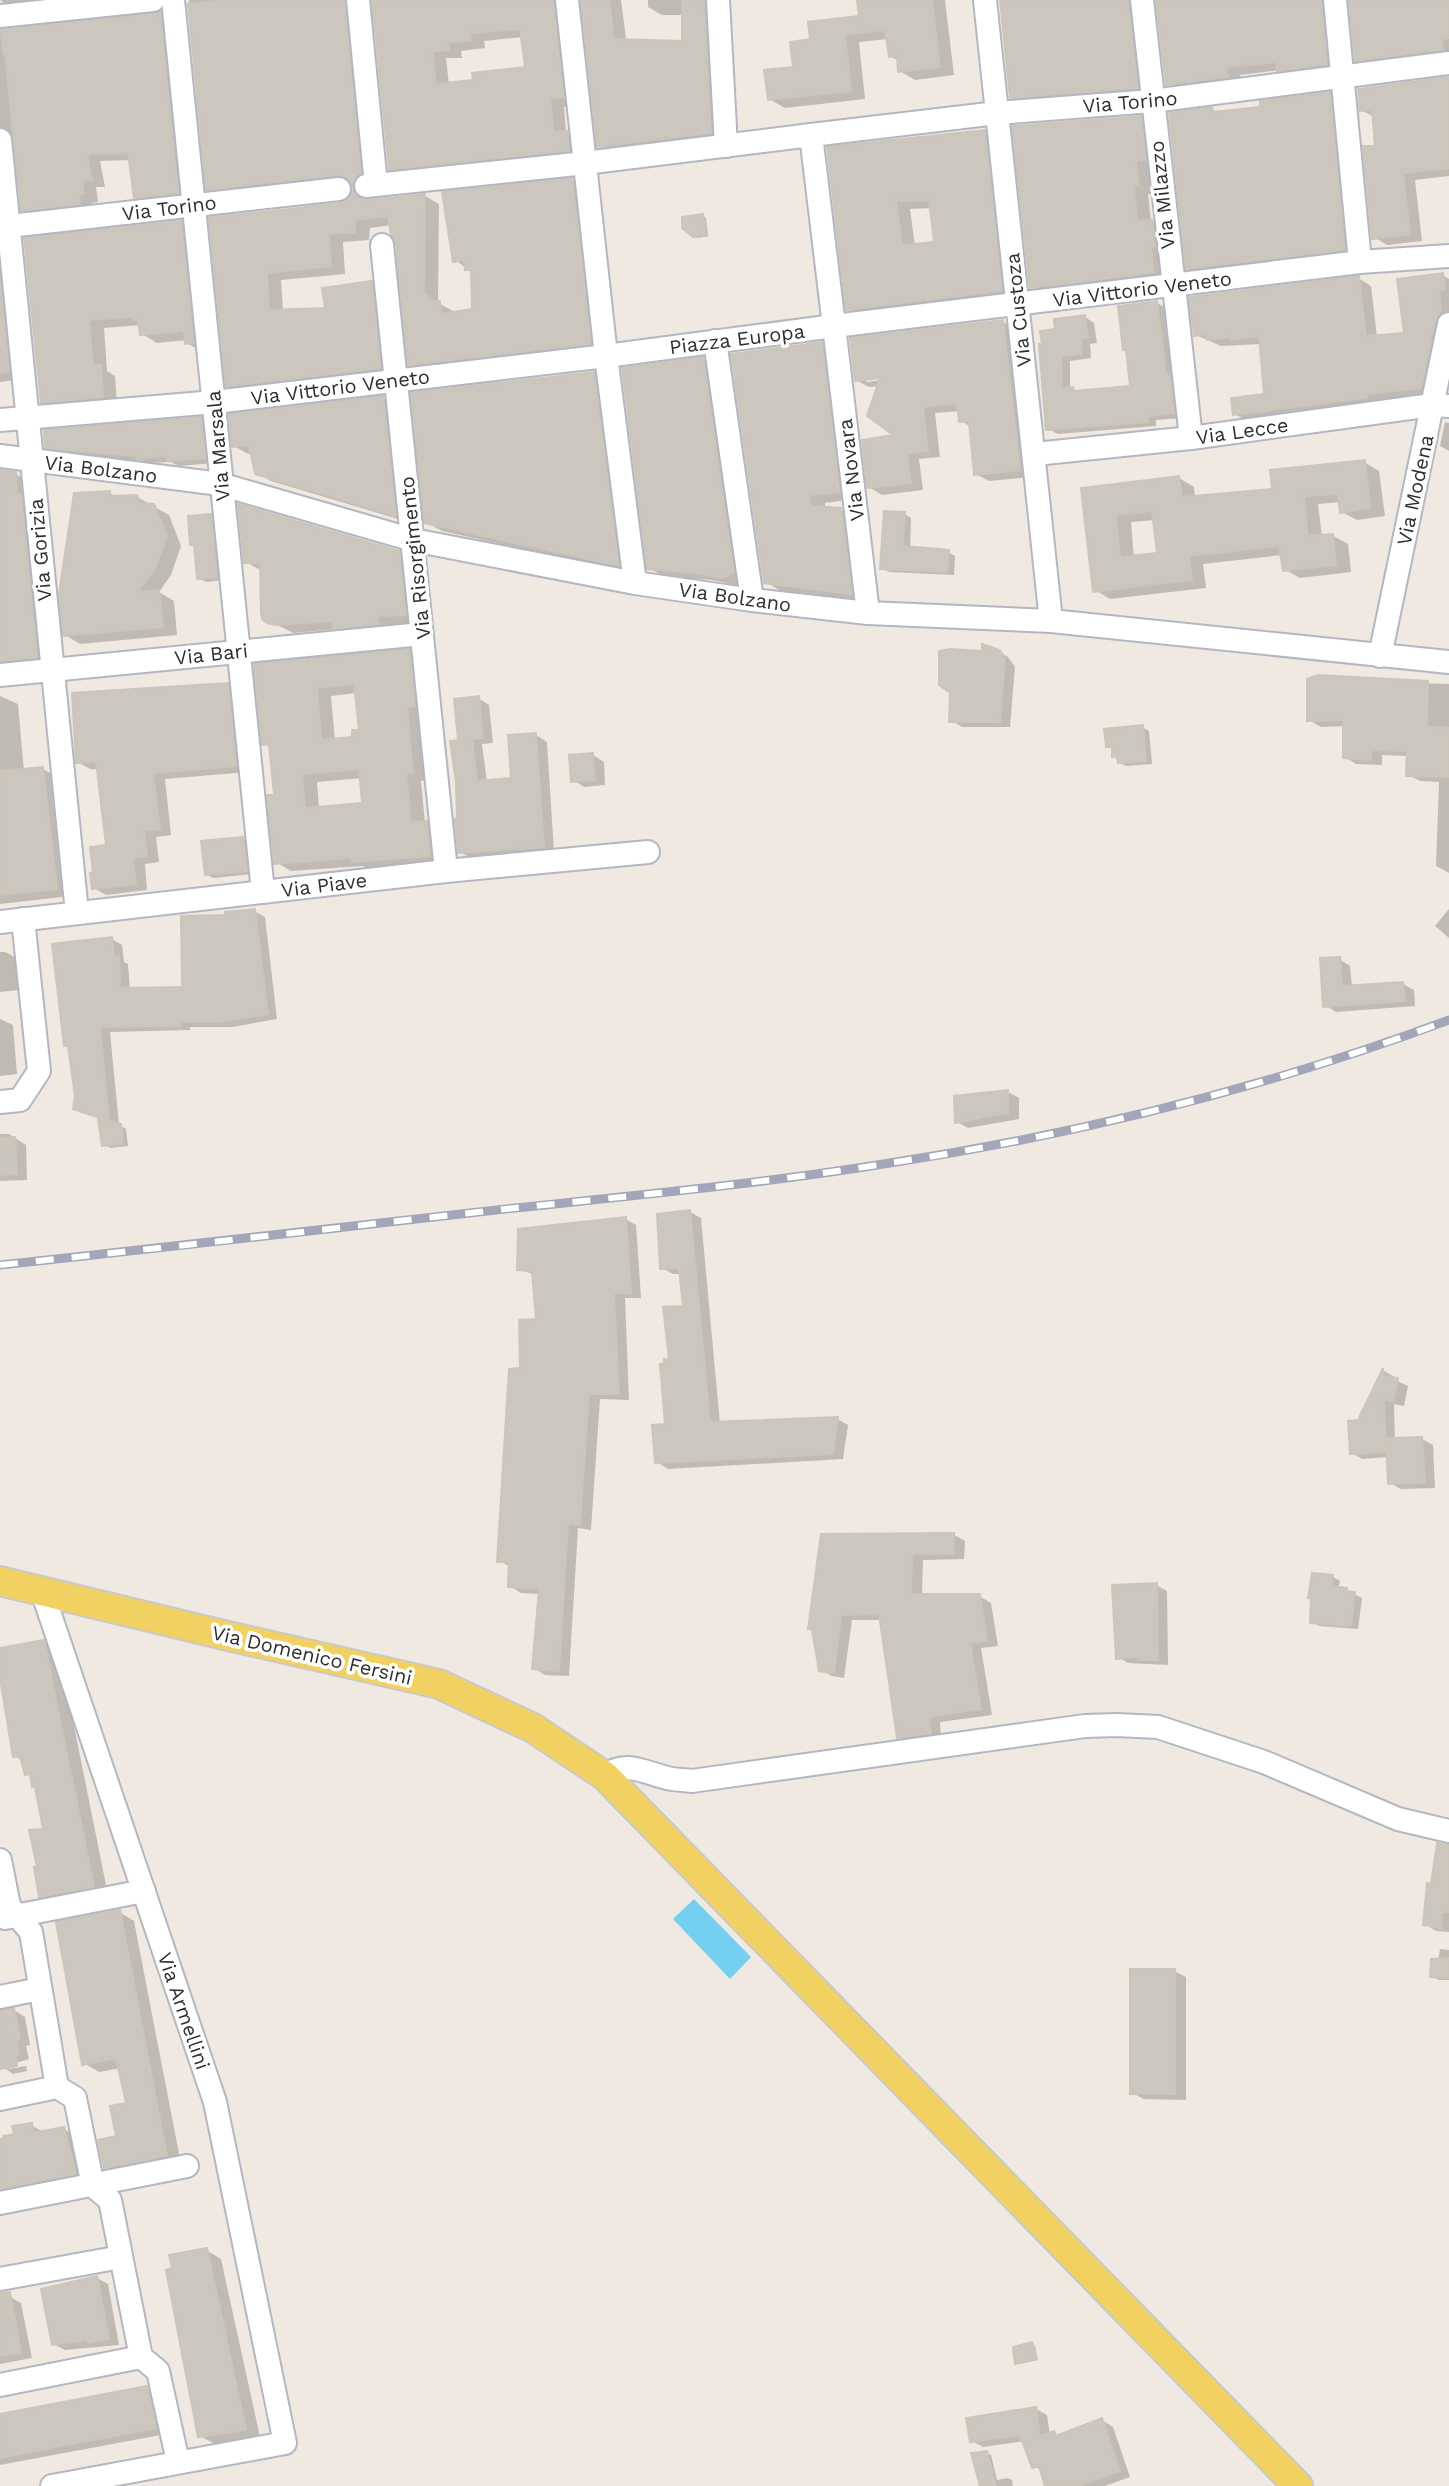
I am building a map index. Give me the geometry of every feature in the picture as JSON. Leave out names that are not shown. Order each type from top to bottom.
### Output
[{"type":"main road","name":"Via Domenico Fersini","points":[[0,1581],[439,1684],[533,1728],[605,1776],[1298,2486]]},
{"type":"street","points":[[0,16],[153,0]]},
{"type":"street","name":"Via Marsala","points":[[173,0],[263,892]]},
{"type":"street","points":[[358,0],[371,185],[811,135]]},
{"type":"street","points":[[567,0],[606,356],[635,583]]},
{"type":"street","points":[[718,0],[726,146]]},
{"type":"street","name":"Via Custoza","points":[[985,0],[1051,621]]},
{"type":"street","name":"Via Milazzo","points":[[1142,0],[1191,438]]},
{"type":"street","points":[[1335,0],[1360,262]]},
{"type":"street","name":"Via Torino","points":[[811,135],[997,113],[1152,101],[1449,63]]},
{"type":"street","name":"Piazza Europa","points":[[606,356],[834,326],[811,135]]},
{"type":"street","name":"Via Gorizia","points":[[0,140],[4,227],[77,913]]},
{"type":"street","name":"Via Torino","points":[[4,227],[339,189]]},
{"type":"street","name":"Via Risorgimento","points":[[382,245],[446,871]]},
{"type":"street","name":"Via Vittorio Veneto","points":[[834,326],[1360,262],[1449,256]]},
{"type":"street","name":"Via Modena","points":[[1380,656],[1441,405],[1449,324]]},
{"type":"street","name":"Via Novara","points":[[834,326],[868,613]]},
{"type":"street","points":[[715,341],[752,600]]},
{"type":"street","name":"Via Vittorio Veneto","points":[[0,420],[215,402],[606,356]]},
{"type":"street","name":"Via Lecce","points":[[1035,454],[1191,438],[1441,405]]},
{"type":"street","name":"Via Bolzano","points":[[0,456],[220,484],[413,540],[635,583],[752,600],[868,613],[1051,621],[1449,662]]},
{"type":"street","name":"Via Bari","points":[[0,675],[422,634]]},
{"type":"street","name":"Via Piave","points":[[0,922],[446,871],[648,852]]},
{"type":"street","points":[[0,1102],[20,1100],[39,1071],[23,919]]},
{"type":"street","name":"Via Armellini","points":[[42,1591],[215,2102],[285,2443],[178,2462]]},
{"type":"street","points":[[605,1776],[620,1767],[692,1781],[1085,1726],[1158,1727],[1264,1762],[1398,1819],[1449,1831]]},
{"type":"street","points":[[0,1860],[9,1906],[8,1918]]},
{"type":"street","points":[[8,1918],[144,1891]]},
{"type":"street","points":[[8,1918],[31,1932],[57,2087]]},
{"type":"street","points":[[0,1997],[40,1989]]},
{"type":"street","points":[[0,2099],[57,2087],[75,2098],[93,2186],[110,2200],[141,2357],[158,2371],[178,2462],[52,2486]]},
{"type":"street","points":[[0,2203],[187,2166]]},
{"type":"street","points":[[0,2279],[121,2257]]},
{"type":"street","points":[[0,2385],[141,2357]]},
{"type":"water","points":[[694,1899],[751,1957],[730,1979],[673,1919]]},
{"type":"building","points":[[225,0],[344,0],[361,173],[352,186],[345,177],[337,175],[206,190],[188,4]]},
{"type":"building","points":[[372,0],[553,0],[564,97],[550,99],[554,132],[567,131],[569,151],[389,170]],"holes":[[[520,29],[525,67],[472,73],[473,80],[436,84],[432,51],[449,50],[448,43],[471,40],[470,33]]]},
{"type":"building","points":[[581,0],[609,0],[614,39],[682,41],[682,0],[704,0],[711,133],[597,147]]},
{"type":"building","points":[[857,0],[932,0],[940,67],[898,72],[897,56],[889,57],[885,30],[845,34],[851,91],[768,100],[764,70],[793,67],[790,42],[810,39],[808,22],[859,16]]},
{"type":"building","points":[[1000,0],[1128,0],[1138,88],[1010,98]]},
{"type":"building","points":[[1156,0],[1321,0],[1327,64],[1277,71],[1276,62],[1226,67],[1228,77],[1166,85]]},
{"type":"building","points":[[1349,0],[1449,0],[1449,38],[1442,39],[1443,50],[1355,61]]},
{"type":"building","points":[[160,12],[178,193],[134,198],[128,153],[87,154],[92,180],[82,180],[84,194],[79,195],[80,204],[21,211],[1,30]]},
{"type":"building","points":[[1449,77],[1449,168],[1403,173],[1410,234],[1372,239],[1363,146],[1375,146],[1372,110],[1360,111],[1358,89]]},
{"type":"building","points":[[1330,92],[1345,250],[1186,269],[1169,113],[1212,107],[1213,112],[1260,107],[1260,101]]},
{"type":"building","points":[[1141,116],[1146,160],[1136,161],[1139,186],[1134,186],[1137,222],[1152,220],[1154,273],[1030,288],[1012,126]]},
{"type":"building","points":[[985,130],[1002,291],[846,310],[827,147]],"holes":[[[929,200],[934,242],[902,245],[896,201]]]},
{"type":"building","points":[[572,178],[591,344],[408,365],[396,244],[388,216],[355,220],[355,232],[329,234],[331,266],[267,273],[269,310],[325,308],[322,288],[372,281],[381,368],[226,387],[209,218],[341,203],[348,200],[353,189],[360,198],[367,200],[425,194],[424,293],[434,301],[440,301],[441,314],[472,309],[471,270],[465,270],[464,260],[453,262],[442,192]]},
{"type":"building","points":[[703,214],[706,236],[693,237],[682,228],[682,217]]},
{"type":"building","points":[[181,221],[194,343],[185,344],[184,331],[140,335],[138,320],[133,317],[89,320],[93,365],[101,365],[103,397],[41,403],[24,238]]},
{"type":"building","points":[[1443,273],[1445,289],[1439,290],[1441,309],[1435,321],[1421,388],[1233,415],[1231,398],[1264,394],[1259,336],[1207,340],[1206,334],[1194,336],[1189,297],[1359,276],[1366,336],[1404,333],[1397,279]]},
{"type":"building","points":[[0,281],[9,371],[0,373]]},
{"type":"building","points":[[1157,301],[1174,413],[1147,416],[1148,422],[1046,430],[1040,331],[1055,329],[1054,319],[1085,315],[1088,338],[1081,339],[1082,354],[1061,356],[1062,388],[1073,387],[1074,391],[1130,386],[1118,306]]},
{"type":"building","points":[[1003,320],[1020,470],[974,475],[969,421],[959,422],[957,403],[923,407],[928,451],[907,453],[911,483],[867,488],[862,440],[893,435],[867,416],[880,378],[855,381],[850,338]]},
{"type":"building","points":[[822,342],[840,492],[810,495],[810,506],[841,508],[852,594],[764,583],[731,354]]},
{"type":"building","points":[[703,357],[734,573],[722,578],[647,569],[622,368]]},
{"type":"building","points":[[594,372],[619,566],[424,523],[411,393]]},
{"type":"building","points":[[383,396],[396,516],[255,474],[249,445],[232,447],[229,414]]},
{"type":"building","points":[[201,417],[205,458],[167,461],[166,456],[136,459],[136,456],[45,448],[44,430]]},
{"type":"building","points":[[1365,460],[1370,508],[1340,513],[1338,494],[1304,496],[1308,536],[1333,534],[1336,565],[1283,571],[1279,546],[1189,556],[1192,580],[1093,592],[1081,488],[1179,476],[1182,497],[1272,489],[1270,470]],"holes":[[[1152,511],[1157,553],[1120,557],[1116,515]]]},
{"type":"building","points":[[0,470],[16,472],[17,495],[21,495],[37,657],[0,661]]},
{"type":"building","points":[[110,491],[110,496],[137,495],[139,503],[154,504],[167,536],[156,567],[138,592],[159,590],[163,627],[63,636],[59,594],[74,493]]},
{"type":"building","points":[[238,504],[399,551],[406,615],[378,616],[379,624],[333,629],[333,621],[267,623],[261,613],[260,563],[244,563]]},
{"type":"building","points":[[884,511],[905,512],[903,546],[949,550],[947,572],[880,569]]},
{"type":"building","points":[[211,514],[217,577],[197,579],[188,516]]},
{"type":"building","points":[[982,644],[1000,650],[1005,659],[1000,722],[949,722],[950,693],[939,685],[939,651],[982,651]]},
{"type":"building","points":[[409,649],[415,706],[407,707],[413,773],[406,773],[411,822],[427,821],[430,856],[274,864],[267,795],[274,795],[269,744],[262,745],[254,664]],"holes":[[[354,684],[359,730],[352,730],[352,737],[321,740],[317,688]],[[359,769],[362,803],[305,808],[302,774]]]},
{"type":"building","points":[[1318,675],[1428,681],[1427,726],[1449,728],[1449,777],[1406,776],[1407,751],[1371,750],[1371,760],[1343,758],[1343,720],[1307,721],[1307,679]]},
{"type":"building","points":[[228,683],[236,766],[153,773],[160,829],[144,831],[147,856],[133,858],[136,884],[92,889],[90,847],[106,845],[96,762],[76,763],[72,693]]},
{"type":"building","points":[[479,696],[483,738],[472,739],[477,781],[511,778],[508,735],[536,733],[544,847],[458,853],[456,782],[450,741],[458,740],[454,699]]},
{"type":"building","points":[[1143,725],[1146,761],[1118,763],[1117,757],[1112,757],[1112,747],[1106,747],[1104,729]]},
{"type":"building","points":[[593,753],[595,780],[571,782],[569,755]]},
{"type":"building","points":[[43,767],[57,889],[0,895],[0,771]]},
{"type":"building","points":[[243,837],[247,871],[205,875],[201,841]]},
{"type":"building","points":[[255,909],[268,1014],[221,1022],[180,1022],[180,1026],[100,1027],[109,1121],[73,1109],[75,1096],[68,1046],[64,1046],[52,944],[112,937],[114,957],[119,956],[120,988],[182,987],[181,916],[225,915],[225,912]]},
{"type":"building","points":[[1340,957],[1342,986],[1403,982],[1405,1001],[1323,1007],[1320,958]]},
{"type":"building","points":[[1008,1090],[1008,1113],[955,1123],[954,1096]]},
{"type":"building","points":[[98,1118],[121,1124],[123,1144],[102,1146]]},
{"type":"building","points":[[15,1137],[17,1174],[0,1175],[0,1138]]},
{"type":"building","points":[[690,1210],[710,1422],[838,1417],[833,1454],[655,1463],[652,1425],[665,1424],[660,1364],[664,1364],[664,1359],[669,1359],[663,1307],[683,1306],[679,1268],[660,1269],[657,1214]]},
{"type":"building","points":[[626,1217],[631,1293],[614,1293],[619,1394],[589,1394],[580,1525],[568,1523],[559,1671],[532,1669],[539,1589],[508,1587],[509,1562],[497,1562],[509,1369],[520,1368],[519,1320],[536,1319],[532,1271],[517,1270],[518,1229]]},
{"type":"building","points":[[1383,1368],[1383,1376],[1398,1378],[1393,1401],[1384,1400],[1386,1452],[1350,1454],[1348,1421],[1358,1420]]},
{"type":"building","points":[[1422,1437],[1425,1483],[1388,1484],[1386,1438]]},
{"type":"building","points":[[954,1533],[954,1554],[912,1554],[911,1594],[980,1594],[987,1641],[970,1643],[981,1709],[929,1717],[931,1733],[897,1738],[879,1614],[841,1615],[834,1673],[819,1671],[812,1629],[808,1629],[821,1534]]},
{"type":"building","points":[[1312,1573],[1333,1575],[1332,1586],[1355,1592],[1351,1626],[1310,1623],[1311,1598],[1308,1598]]},
{"type":"building","points":[[1157,1583],[1158,1660],[1137,1660],[1137,1657],[1116,1659],[1112,1585]]},
{"type":"building","points":[[44,1640],[94,1887],[39,1897],[34,1867],[37,1867],[29,1830],[43,1829],[30,1774],[25,1775],[20,1756],[13,1757],[0,1678],[0,1648]]},
{"type":"building","points":[[1437,1843],[1449,1845],[1449,1912],[1442,1912],[1441,1928],[1423,1925],[1427,1883],[1431,1884]]},
{"type":"building","points":[[120,1910],[167,2156],[104,2168],[98,2140],[116,2136],[110,2106],[126,2103],[116,2058],[82,2065],[56,1922]]},
{"type":"building","points":[[1449,1958],[1449,1978],[1430,1977],[1431,1959]]},
{"type":"building","points":[[1130,1969],[1175,1969],[1175,2094],[1130,2094]]},
{"type":"building","points":[[14,2008],[20,2039],[16,2040],[19,2054],[15,2055],[17,2066],[0,2069],[0,2011]]},
{"type":"building","points":[[32,2123],[33,2133],[64,2127],[76,2174],[0,2189],[0,2139],[14,2134],[12,2126]]},
{"type":"building","points":[[207,2248],[246,2430],[198,2437],[166,2270],[172,2268],[169,2255]]},
{"type":"building","points":[[97,2276],[109,2339],[52,2345],[41,2289]]},
{"type":"building","points":[[10,2292],[21,2353],[0,2356],[0,2293]]},
{"type":"building","points":[[1032,2342],[1037,2359],[1015,2364],[1013,2347]]},
{"type":"building","points":[[147,2386],[156,2428],[0,2458],[0,2414]]},
{"type":"building","points":[[1036,2407],[1040,2436],[1054,2431],[1056,2436],[1102,2418],[1120,2471],[1078,2486],[1045,2486],[1039,2466],[1032,2468],[1020,2435],[970,2442],[966,2418]]},
{"type":"building","points":[[987,2451],[996,2486],[980,2486],[971,2453]]},
{"type":"railway","points":[[0,1265],[750,1183],[961,1151],[1173,1106],[1312,1067],[1449,1020]]}]
